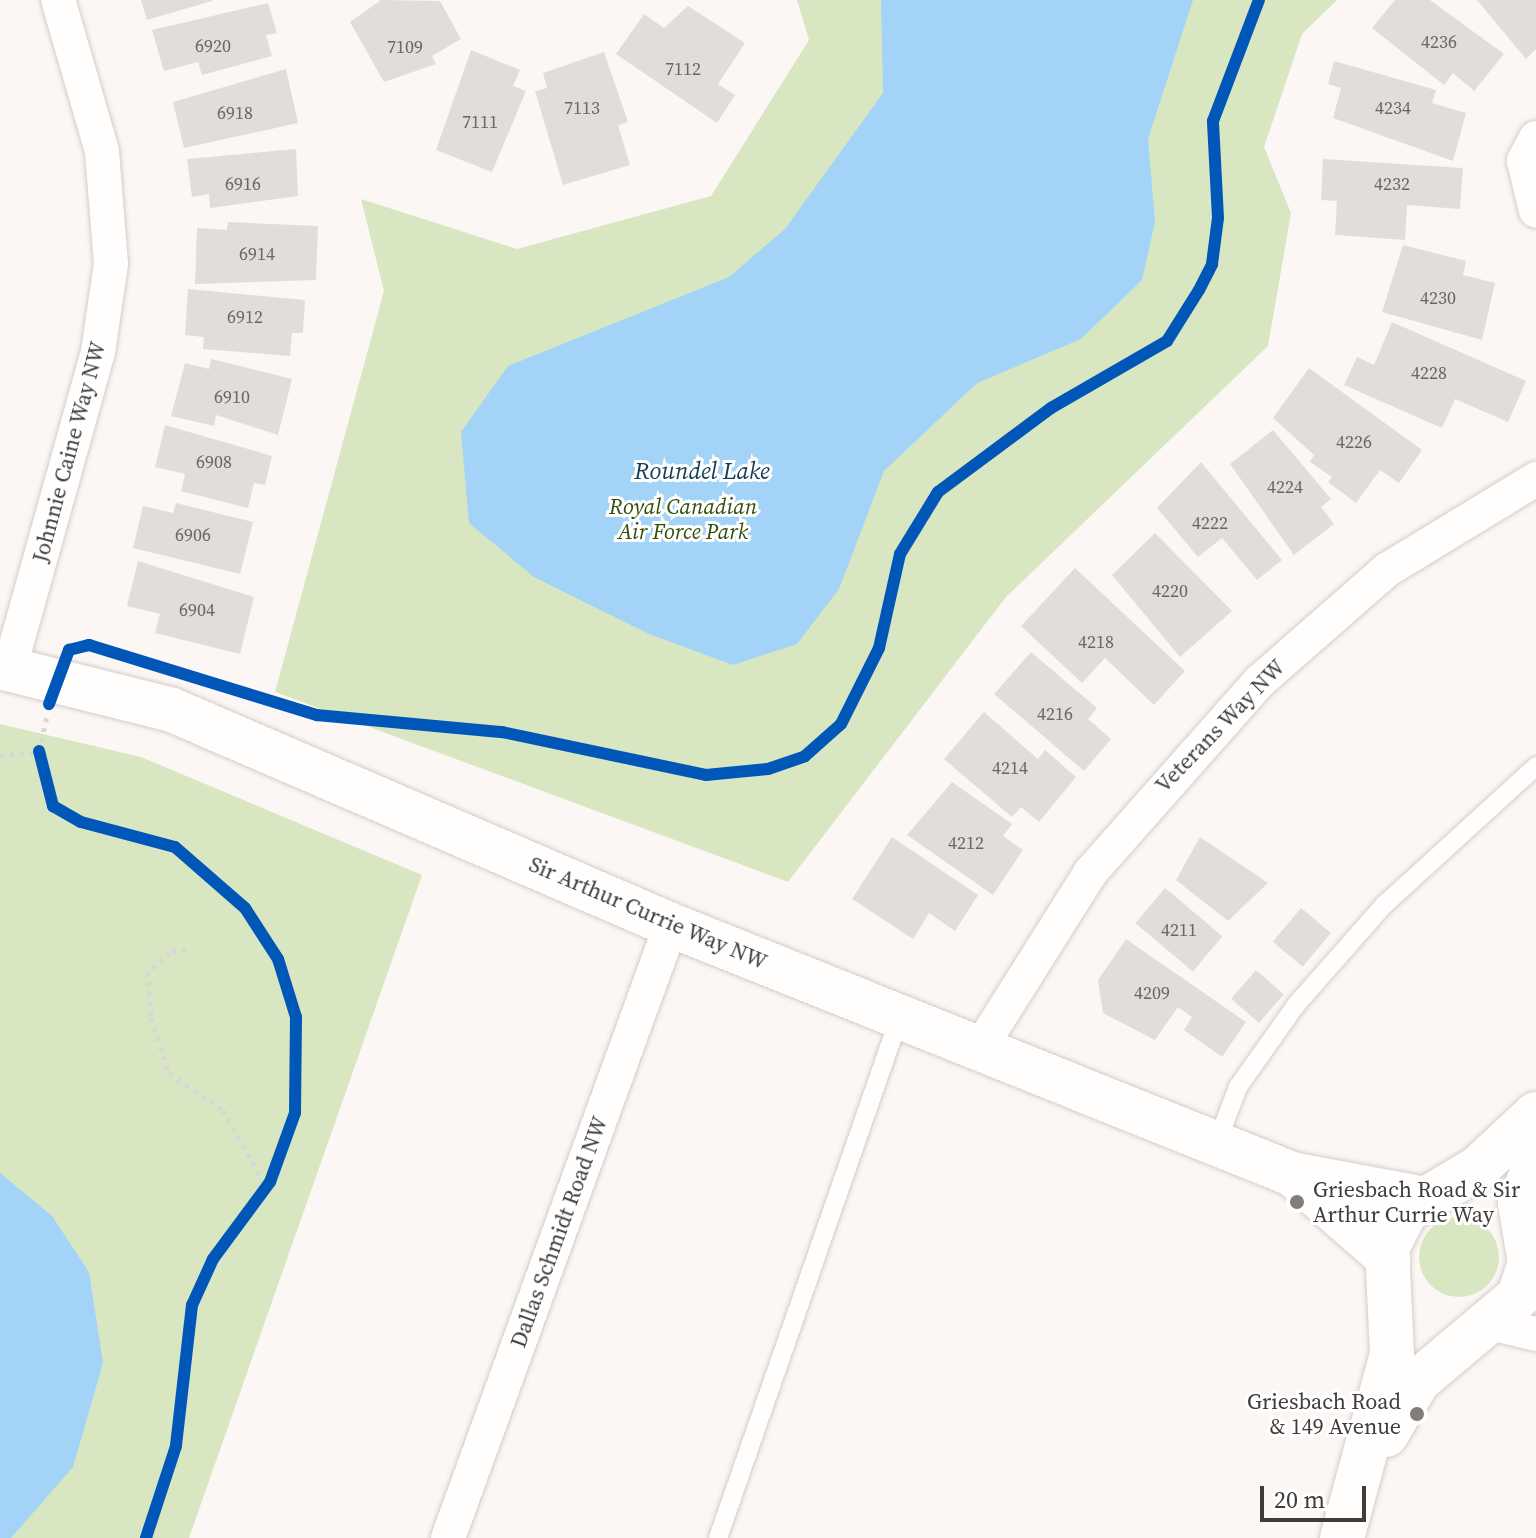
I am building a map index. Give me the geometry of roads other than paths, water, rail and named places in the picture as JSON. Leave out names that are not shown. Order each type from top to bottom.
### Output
[{"type":"street","name":"Johnnie Caine Way NW","points":[[5,667],[98,352],[111,264],[102,151],[58,0]]},
{"type":"street","points":[[1536,138],[1524,161],[1536,211]]},
{"type":"street","name":"Veterans Way NW","points":[[980,1048],[1090,873],[1260,681],[1387,570],[1536,479]]},
{"type":"street","name":"Sir Arthur Currie Way NW","points":[[5,667],[54,693],[172,710],[278,752],[671,925],[1292,1174],[1431,1195],[1489,1200],[1529,1259]]},
{"type":"street","name":"Dallas Schmidt Road NW","points":[[448,1538],[671,925]]},
{"type":"street","points":[[1342,1538],[1392,1354],[1388,1271],[1406,1211],[1485,1162],[1536,1114]]},
{"type":"street","points":[[1354,1493],[1418,1381],[1519,1296],[1529,1259],[1520,1203],[1536,1162]]},
{"type":"street","name":"Sir Arthur Currie Way NW","points":[[1292,1174],[1388,1271]]},
{"type":"street","points":[[1388,1271],[1409,1318],[1436,1329],[1485,1326],[1536,1334]]},
{"type":"lane","points":[[1216,1145],[1238,1087],[1296,1005],[1384,905],[1536,766]]},
{"type":"lane","points":[[718,1538],[900,1016]]},
{"type":"water","name":"Roundel Lake","points":[[881,0],[1193,0],[1148,139],[1155,222],[1142,280],[1081,339],[977,383],[884,471],[839,589],[797,644],[733,665],[649,634],[534,577],[469,523],[461,432],[508,366],[729,277],[785,229],[883,93]]},
{"type":"water","points":[[0,1173],[52,1216],[89,1272],[103,1363],[73,1467],[11,1538],[0,1538]]},
{"type":"place","name":"Griesbach Road & Sir Arthur Currie Way","points":[[1297,1202]]},
{"type":"place","name":"Griesbach Road & 149 Avenue","points":[[1417,1414]]},
{"type":"park label","name":"Royal Canadian Air Force Park","points":[[683,518]]}]
